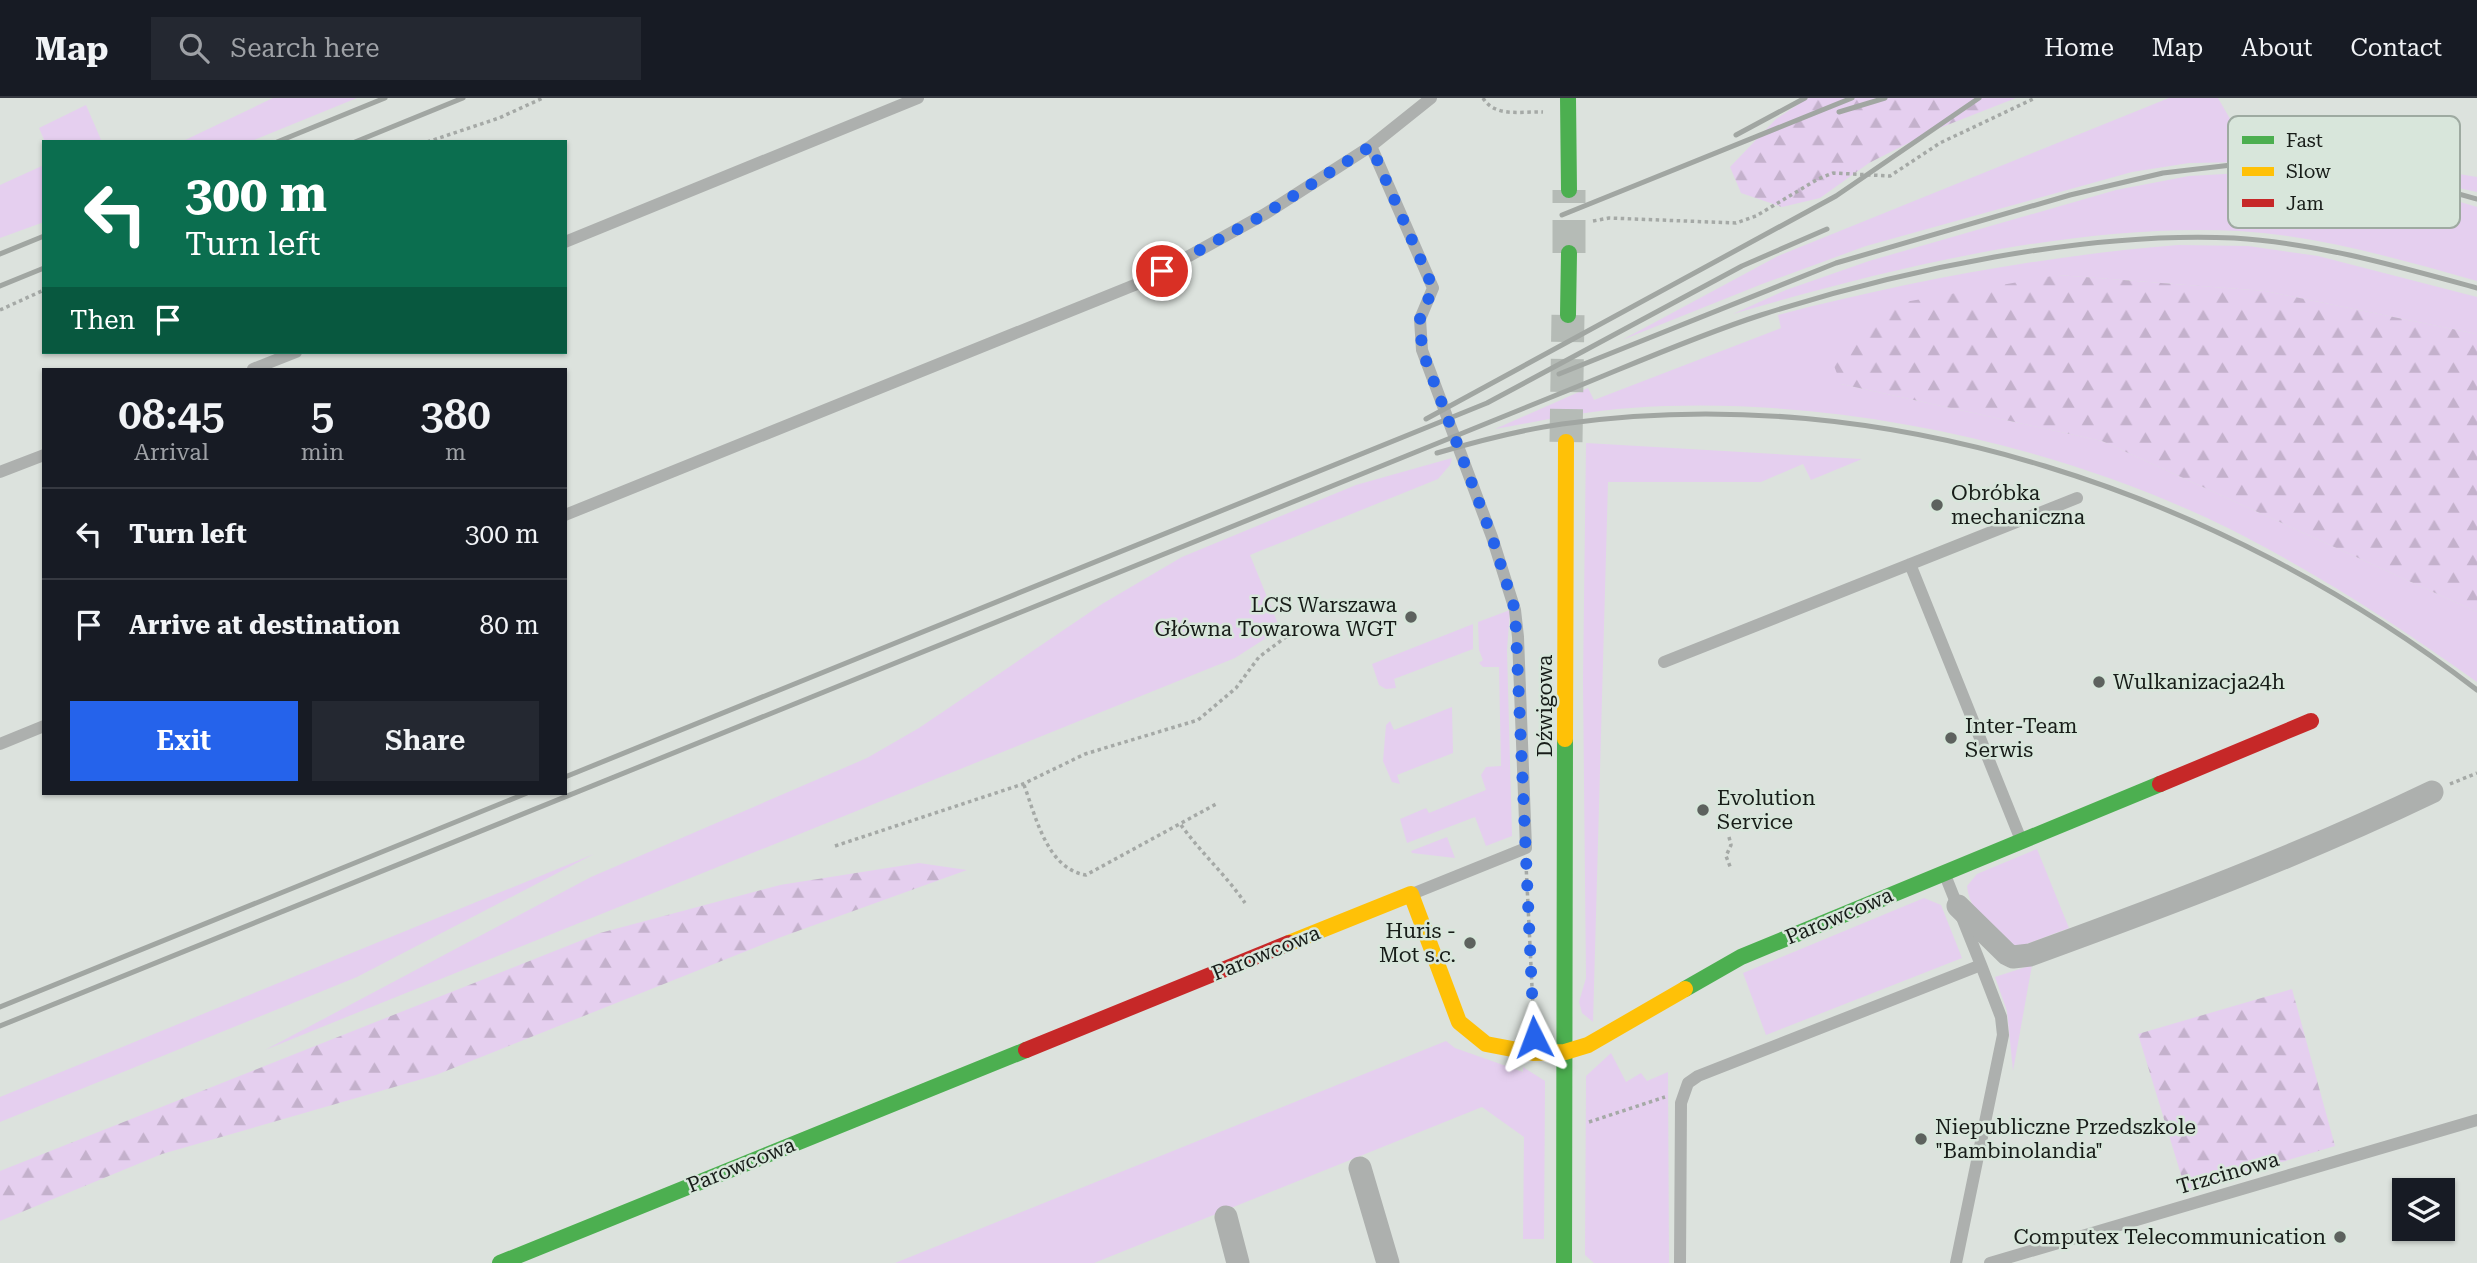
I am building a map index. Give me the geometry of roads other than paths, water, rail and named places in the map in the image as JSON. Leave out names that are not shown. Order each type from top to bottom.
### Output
[{"type":"street","points":[[1568,98],[1569,190]]},
{"type":"street","points":[[1568,315],[1569,253]]},
{"type":"street","name":"Dźwigowa","points":[[1564,1263],[1566,442]]},
{"type":"street","name":"Parowcowa","points":[[499,1263],[1411,894],[1459,1022],[1468,1032],[1486,1044],[1533,1053],[1565,1052],[1588,1045],[1741,957],[2311,721]]},
{"type":"street","points":[[1958,906],[2007,954],[2013,957],[2030,955],[2243,877],[2432,792]]},
{"type":"street","points":[[1360,1168],[1388,1263]]},
{"type":"street","points":[[1226,1217],[1238,1263]]},
{"type":"lane","points":[[567,241],[918,98]]},
{"type":"lane","points":[[567,514],[1142,282],[1265,214],[1371,146],[1431,98]]},
{"type":"lane","points":[[1371,146],[1433,288],[1420,319],[1422,350],[1492,537],[1515,610],[1526,848],[1411,894]]},
{"type":"lane","points":[[256,368],[291,354]]},
{"type":"lane","points":[[0,472],[42,455]]},
{"type":"lane","points":[[1664,663],[2077,498]]},
{"type":"lane","points":[[1910,564],[2021,840]]},
{"type":"lane","points":[[0,744],[42,727]]},
{"type":"lane","points":[[1944,872],[2001,1017],[2003,1035],[1956,1263]]},
{"type":"lane","points":[[1680,1263],[1682,1097],[1698,1076],[1981,965]]},
{"type":"lane","name":"Trzcinowa","points":[[1990,1263],[2477,1120]]},
{"type":"tunnel","points":[[1569,190],[1569,253]]},
{"type":"tunnel","points":[[1566,442],[1568,315]]},
{"type":"railway","points":[[282,140],[385,98]]},
{"type":"railway","points":[[360,140],[463,98]]},
{"type":"railway","points":[[1736,135],[1805,98]]},
{"type":"railway","points":[[1562,215],[1852,98]]},
{"type":"railway","points":[[1839,112],[1885,98]]},
{"type":"railway","points":[[1426,419],[1836,196],[1979,98]]},
{"type":"railway","points":[[1559,374],[1836,263],[2070,195],[2163,173],[2228,165]]},
{"type":"railway","points":[[2460,194],[2477,199]]},
{"type":"railway","points":[[567,776],[1487,403],[1742,266],[1827,229]]},
{"type":"railway","points":[[0,254],[42,237]]},
{"type":"railway","points":[[0,1026],[1682,344],[1815,298],[1994,257],[2056,247],[2177,237],[2234,238],[2296,245],[2357,257],[2477,288]]},
{"type":"railway","points":[[0,286],[42,269]]},
{"type":"railway","points":[[1437,453],[1499,436],[1562,424],[1684,414],[1806,419],[1927,436],[2045,466],[2161,508],[2272,559],[2378,620],[2477,690]]},
{"type":"railway","points":[[0,1007],[522,795]]},
{"type":"place","name":"Obróbka mechaniczna","points":[[1937,505]]},
{"type":"place","name":"LCS Warszawa Główna Towarowa WGT","points":[[1411,617]]},
{"type":"place","name":"Wulkanizacja24h","points":[[2099,682]]},
{"type":"place","name":"Inter-Team Serwis","points":[[1951,738]]},
{"type":"place","name":"Evolution Service","points":[[1703,810]]},
{"type":"place","name":"Huris - Mot s.c.","points":[[1470,943]]},
{"type":"place","name":"Niepubliczne Przedszkole \"Bambinolandia\"","points":[[1921,1139]]},
{"type":"place","name":"Computex Telecommunication","points":[[2340,1237]]}]
